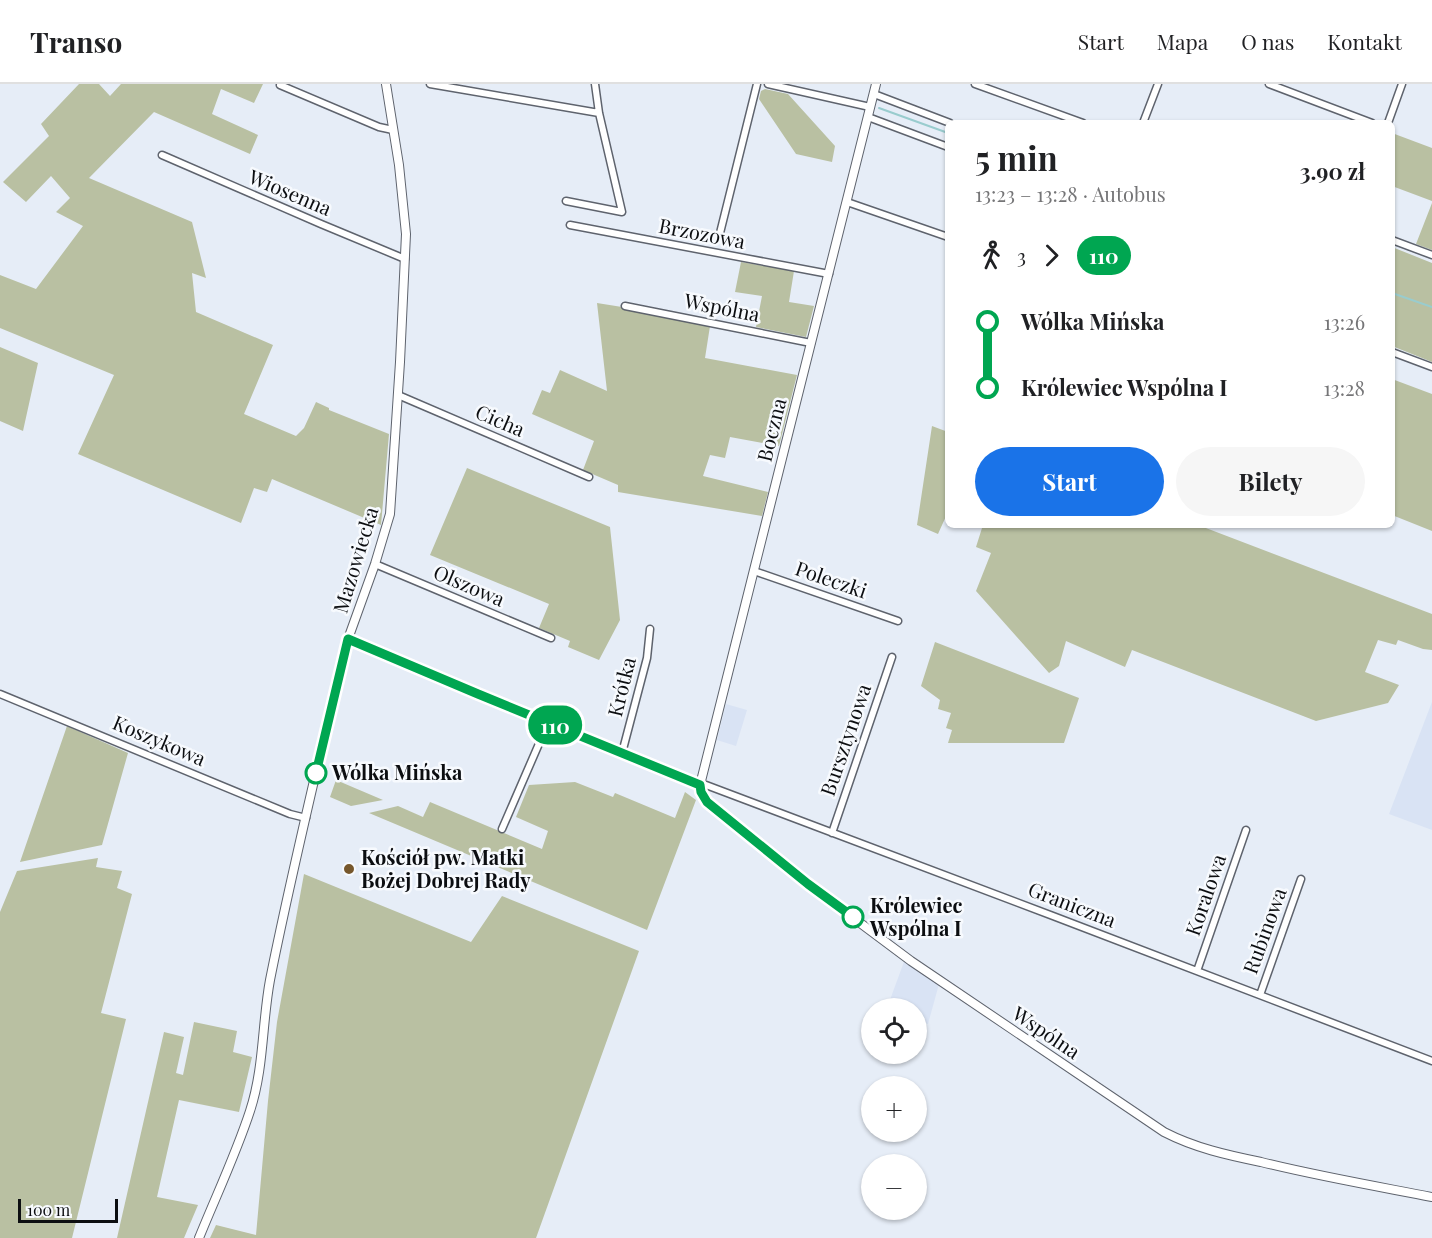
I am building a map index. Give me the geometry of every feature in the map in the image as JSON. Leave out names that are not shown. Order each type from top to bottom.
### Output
[{"type":"street","name":"Mazowiecka","points":[[199,1238],[237,1147],[253,1100],[269,986],[306,818],[348,639],[390,514],[406,234],[399,165],[386,84]]},
{"type":"street","points":[[430,84],[599,113]]},
{"type":"street","points":[[566,201],[622,212],[599,113],[595,84]]},
{"type":"street","points":[[720,233],[757,84]]},
{"type":"street","points":[[768,84],[870,107]]},
{"type":"street","name":"Boczna","points":[[700,785],[876,84]]},
{"type":"street","points":[[975,84],[1075,120]]},
{"type":"street","points":[[996,92],[997,84]]},
{"type":"street","points":[[1144,120],[1158,84]]},
{"type":"street","points":[[1269,84],[1364,120]]},
{"type":"street","points":[[1389,120],[1402,84]]},
{"type":"street","points":[[280,85],[379,127],[393,130]]},
{"type":"street","points":[[874,94],[945,121]]},
{"type":"street","points":[[868,117],[945,146]]},
{"type":"street","name":"Wiosenna","points":[[162,155],[405,259]]},
{"type":"street","points":[[847,202],[945,236]]},
{"type":"street","name":"Brzozowa","points":[[570,225],[829,274]]},
{"type":"street","points":[[1395,241],[1432,255]]},
{"type":"street","name":"Wspólna","points":[[625,306],[812,343]]},
{"type":"street","points":[[1395,353],[1432,367]]},
{"type":"street","name":"Cicha","points":[[398,395],[589,477]]},
{"type":"street","name":"Olszowa","points":[[375,564],[551,638]]},
{"type":"street","name":"Poleczki","points":[[754,571],[898,621]]},
{"type":"street","name":"Krótka","points":[[622,753],[647,658],[650,629]]},
{"type":"street","points":[[348,639],[700,785]]},
{"type":"street","name":"Bursztynowa","points":[[832,833],[892,657]]},
{"type":"street","name":"Koszykowa","points":[[0,694],[290,814],[306,818]]},
{"type":"street","points":[[502,829],[548,723]]},
{"type":"street","name":"Wspólna","points":[[700,785],[707,802],[827,898],[911,961],[1164,1132],[1187,1143],[1210,1150],[1302,1172],[1432,1197]]},
{"type":"street","name":"Graniczna","points":[[700,785],[706,785],[1432,1061]]},
{"type":"street","name":"Koralowa","points":[[1197,971],[1245,830]]},
{"type":"street","name":"Rubinowa","points":[[1260,995],[1301,879]]},
{"type":"shaded area","points":[[1432,702],[1432,830],[1389,814]]},
{"type":"shaded area","points":[[726,704],[747,710],[736,746],[717,740]]},
{"type":"shaded area","points":[[905,959],[939,984],[928,1024],[927,998],[891,998]]},
{"type":"green space","points":[[79,84],[99,84],[110,96],[121,84],[263,84],[254,103],[221,89],[212,114],[258,135],[250,154],[154,112],[89,178],[192,222],[206,278],[192,273],[196,312],[273,345],[244,414],[296,436],[304,428],[316,402],[329,410],[389,434],[381,525],[272,479],[267,492],[254,488],[241,523],[78,454],[114,375],[0,328],[0,275],[36,289],[83,226],[56,212],[70,198],[51,176],[26,202],[3,182],[49,136],[41,124]]},
{"type":"green space","points":[[765,89],[788,94],[835,146],[832,162],[796,154],[759,99],[761,91]]},
{"type":"green space","points":[[1395,134],[1432,148],[1432,201],[1395,187]]},
{"type":"green space","points":[[1432,203],[1432,250],[1416,244]]},
{"type":"green space","points":[[1395,248],[1432,263],[1432,362],[1395,347]]},
{"type":"green space","points":[[741,262],[794,271],[789,302],[814,306],[806,337],[756,327],[762,296],[735,292]]},
{"type":"green space","points":[[597,303],[710,326],[705,358],[797,375],[779,446],[730,437],[725,458],[710,455],[703,476],[768,492],[762,516],[618,492],[618,485],[583,470],[594,441],[532,414],[542,390],[550,393],[560,370],[607,391]]},
{"type":"green space","points":[[0,347],[38,363],[23,431],[0,421]]},
{"type":"green space","points":[[1395,380],[1432,394],[1432,531],[1395,516]]},
{"type":"green space","points":[[932,426],[945,431],[945,518],[938,534],[917,525]]},
{"type":"green space","points":[[467,468],[610,527],[620,620],[599,660],[568,647],[570,641],[539,628],[549,604],[430,555]]},
{"type":"green space","points":[[982,528],[1206,528],[1432,614],[1432,650],[1398,640],[1396,645],[1378,640],[1365,672],[1399,685],[1388,703],[1316,721],[1132,650],[1125,667],[1066,641],[1059,666],[1049,673],[976,591],[991,553],[976,547]]},
{"type":"green space","points":[[935,642],[1079,698],[1064,743],[948,743],[952,730],[946,728],[951,713],[938,709],[940,700],[921,686]]},
{"type":"green space","points":[[67,726],[128,753],[102,845],[20,862]]},
{"type":"green space","points":[[336,780],[383,800],[351,806],[330,797]]},
{"type":"green space","points":[[575,782],[613,797],[615,793],[675,818],[685,792],[696,800],[647,930],[369,813],[398,806],[423,817],[430,802],[542,849],[548,831],[516,817],[529,785]]},
{"type":"green space","points":[[98,858],[96,867],[122,871],[117,888],[132,894],[101,1013],[126,1019],[72,1238],[0,1238],[0,912],[17,871]]},
{"type":"green space","points":[[304,874],[471,942],[502,896],[639,951],[536,1238],[210,1238],[216,1225],[256,1235],[277,1022]]},
{"type":"green space","points":[[194,1022],[237,1031],[233,1052],[252,1057],[239,1112],[179,1100],[157,1197],[198,1205],[184,1238],[117,1238],[164,1032],[184,1037],[176,1073],[183,1075]]},
{"type":"waterway","points":[[879,108],[945,132]]},
{"type":"waterway","points":[[1395,294],[1432,307]]},
{"type":"bus line","name":"110","points":[[316,773],[348,639],[700,785],[707,802],[808,884],[853,917]]},
{"type":"place","name":"Wólka Mińska","points":[[316,773]]},
{"type":"place","name":"Kościół pw. Matki Bożej Dobrej Rady","points":[[349,869]]},
{"type":"place","name":"Królewiec Wspólna I","points":[[853,917]]}]
